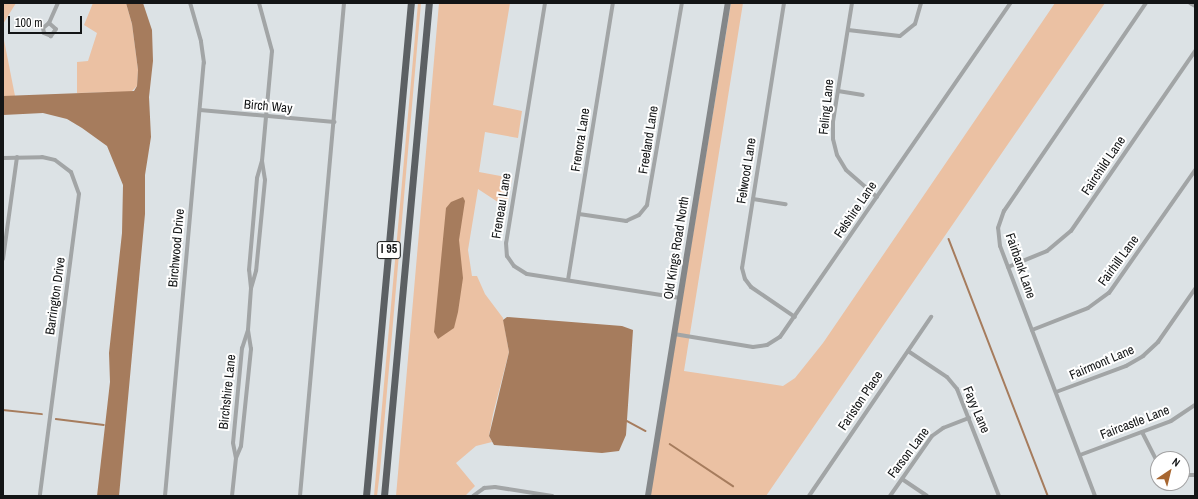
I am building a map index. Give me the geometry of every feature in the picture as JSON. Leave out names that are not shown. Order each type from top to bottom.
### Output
[{"type":"highway","name":"I 95","points":[[366,496],[411,3]]},
{"type":"highway","name":"I 95","points":[[384,496],[428,3]]},
{"type":"street","points":[[49,23],[58,3]]},
{"type":"street","name":"Birchwood Drive","points":[[165,496],[204,56],[190,3]]},
{"type":"street","name":"Birchshire Lane","points":[[232,496],[236,458],[242,438],[251,349],[248,330],[251,288],[249,270],[257,178],[262,161],[272,47],[259,3]]},
{"type":"street","points":[[300,496],[344,3]]},
{"type":"street","name":"Freneau Lane","points":[[545,3],[506,250],[511,263],[520,271],[680,298]]},
{"type":"street","name":"Frenora Lane","points":[[568,280],[613,3]]},
{"type":"street","name":"Freeland Lane","points":[[579,214],[628,220],[641,214],[647,205],[682,3]]},
{"type":"street","name":"Old Kings Road North","points":[[648,496],[728,3]]},
{"type":"street","name":"Felwood Lane","points":[[784,3],[742,260],[744,276],[754,290],[795,317]]},
{"type":"street","name":"Feling Lane","points":[[852,3],[833,129],[837,155],[853,179],[877,197]]},
{"type":"street","points":[[848,30],[900,36],[915,24],[921,3]]},
{"type":"street","name":"Felshire Lane","points":[[674,334],[760,346],[780,337],[1010,3]]},
{"type":"street","name":"Fairbank Lane","points":[[1095,496],[997,235],[1002,214],[1146,3]]},
{"type":"street","points":[[1190,3],[1195,6]]},
{"type":"street","name":"Fairchild Lane","points":[[1008,267],[1047,251],[1071,231],[1195,51]]},
{"type":"street","points":[[838,91],[863,95]]},
{"type":"street","name":"Birch Way","points":[[200,110],[334,122]]},
{"type":"street","points":[[3,259],[17,157]]},
{"type":"street","name":"Barrington Drive","points":[[3,158],[42,157],[58,162],[71,172],[79,194],[40,496]]},
{"type":"street","name":"Birchshire Lane","points":[[251,288],[256,271],[265,180],[262,161]]},
{"type":"street","name":"Fairhill Lane","points":[[1032,330],[1088,308],[1109,293],[1195,170]]},
{"type":"street","points":[[753,199],[786,204]]},
{"type":"street","name":"Fairmont Lane","points":[[1056,392],[1126,366],[1143,356],[1161,338],[1195,289]]},
{"type":"street","name":"Fariston Place","points":[[808,496],[931,317]]},
{"type":"street","name":"Birchshire Lane","points":[[236,458],[233,443],[240,364],[242,348],[248,330]]},
{"type":"street","name":"Fayy Lane","points":[[908,351],[951,381],[959,392],[999,496]]},
{"type":"street","name":"Faircastle Lane","points":[[1080,455],[1175,419],[1195,405]]},
{"type":"street","name":"Farson Lane","points":[[890,496],[934,434],[969,418]]},
{"type":"street","points":[[1142,432],[1152,451]]},
{"type":"street","points":[[902,479],[927,496]]},
{"type":"street","points":[[473,496],[484,488],[495,487],[552,496]]},
{"type":"shaded area","points":[[3,3],[16,3],[3,24]]},
{"type":"shaded area","points":[[93,3],[126,3],[132,24],[138,70],[137,86],[131,92],[77,93],[77,62],[88,61],[97,33],[84,25]]},
{"type":"shaded area","points":[[126,3],[143,3],[152,30],[153,61],[149,97],[151,137],[145,175],[145,214],[119,496],[97,496],[110,382],[109,353],[122,233],[123,185],[107,146],[67,119],[43,113],[3,115],[3,96],[134,91],[137,86],[138,70],[132,24]]},
{"type":"shaded area","points":[[418,3],[421,3],[380,471],[377,496],[374,496]]},
{"type":"shaded area","points":[[439,3],[510,3],[493,105],[522,111],[518,138],[485,132],[479,172],[512,178],[507,208],[478,189],[468,250],[472,276],[477,276],[485,294],[503,318],[509,352],[493,414],[489,436],[492,442],[476,446],[456,463],[475,486],[465,496],[396,496]]},
{"type":"shaded area","points":[[731,3],[743,3],[684,371],[783,386],[795,378],[823,343],[1055,3],[1105,3],[766,496],[650,496]]},
{"type":"shaded area","points":[[3,35],[15,96],[3,96]]},
{"type":"shaded area","points":[[463,197],[465,201],[459,240],[463,278],[458,312],[454,328],[438,339],[434,332],[446,208],[451,202]]},
{"type":"shaded area","points":[[507,317],[622,326],[633,330],[626,435],[619,451],[602,453],[494,445],[489,436],[509,352],[503,320]]},
{"type":"waterway","points":[[949,239],[1048,496]]},
{"type":"waterway","points":[[3,410],[42,414]]},
{"type":"waterway","points":[[56,419],[104,425]]},
{"type":"waterway","points":[[627,421],[646,431]]},
{"type":"waterway","points":[[670,444],[733,486]]}]
